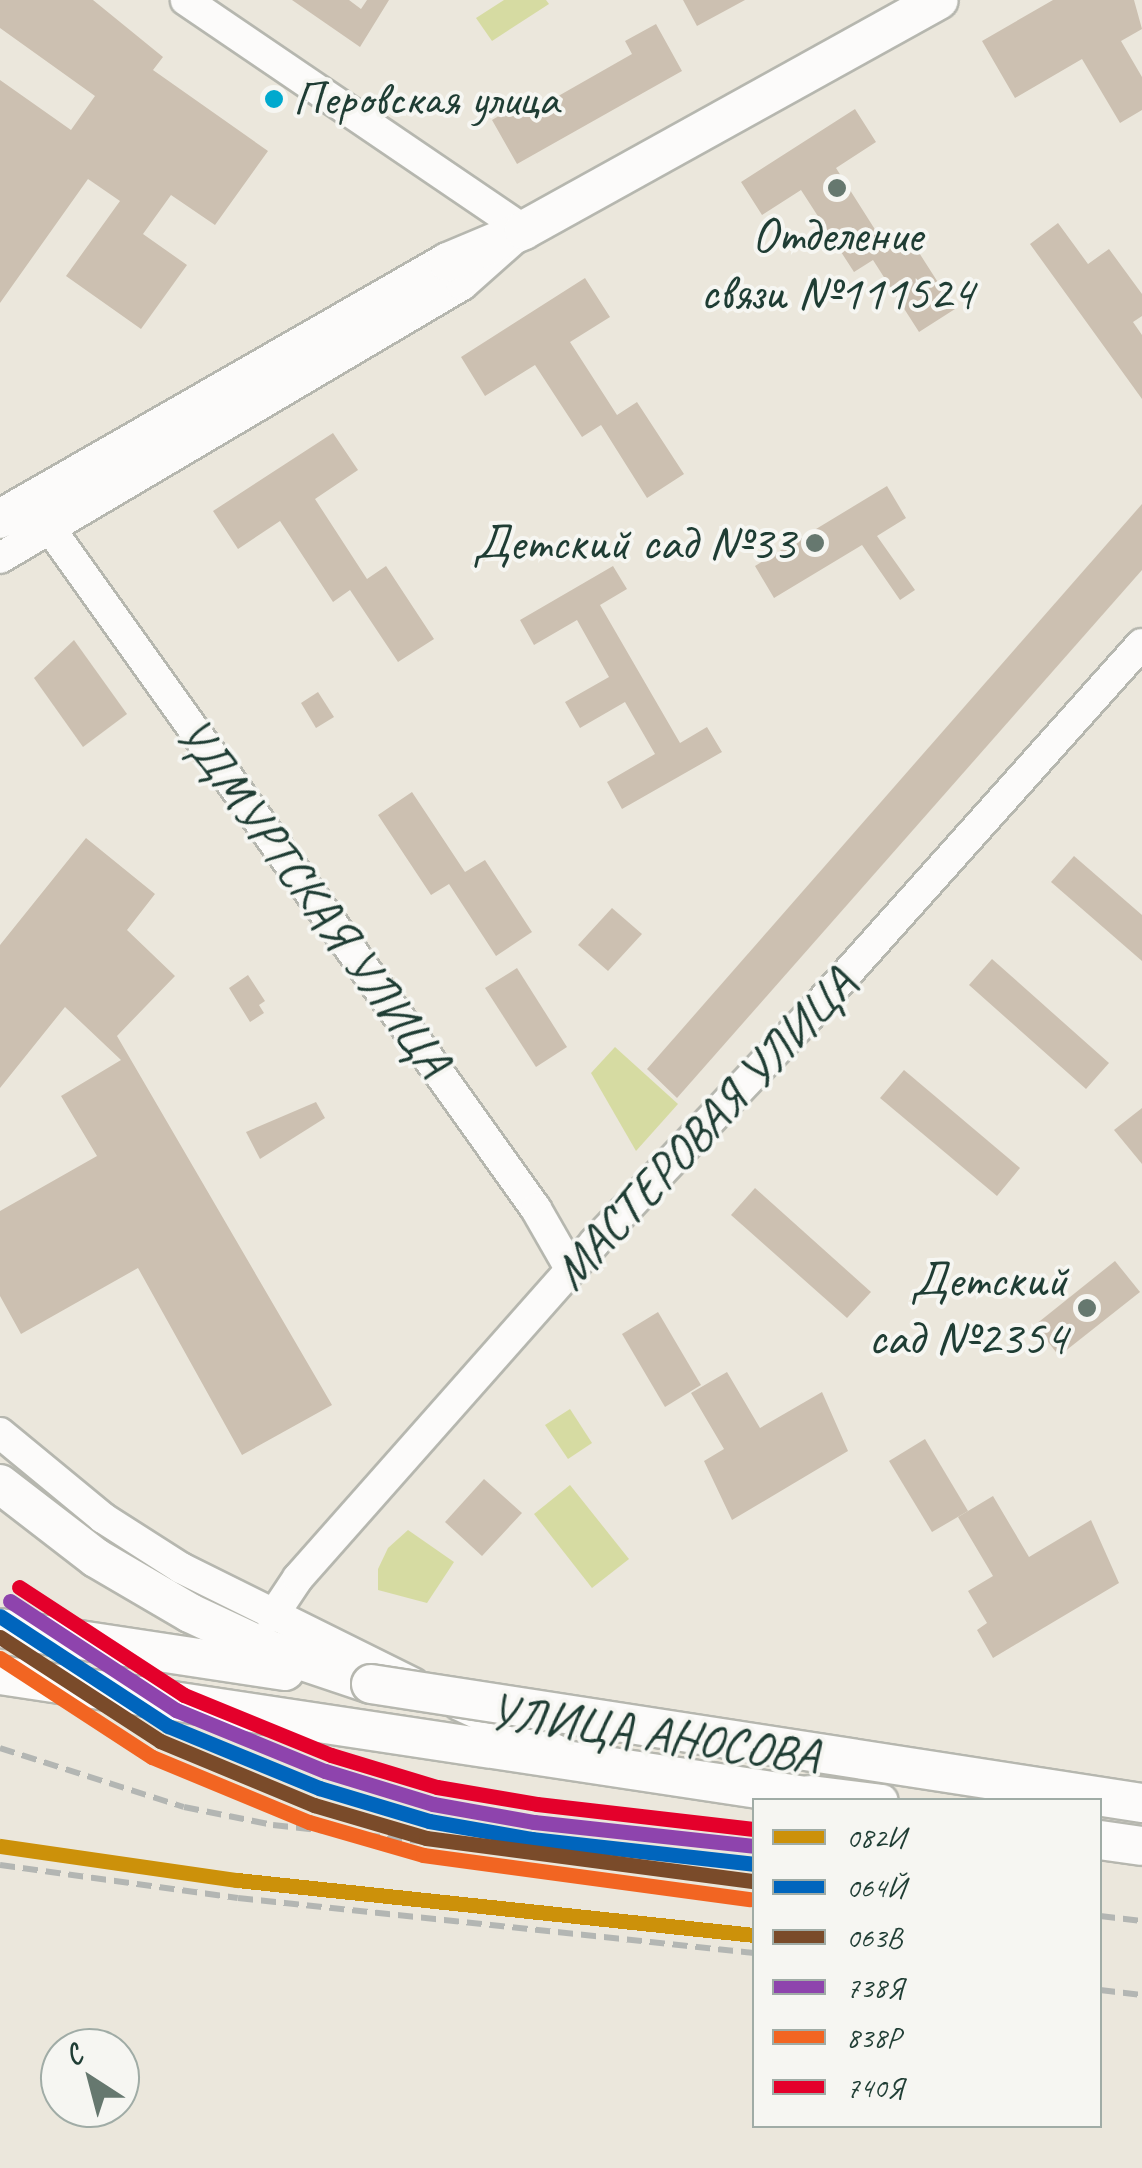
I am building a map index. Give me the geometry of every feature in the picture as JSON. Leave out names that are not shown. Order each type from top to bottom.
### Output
[{"type":"main road","points":[[18,516],[448,262],[524,230],[939,0]]},
{"type":"main road","points":[[0,1484],[96,1558],[190,1613],[267,1649],[371,1684]]},
{"type":"main road","points":[[0,1628],[1142,1802]]},
{"type":"main road","points":[[0,1676],[818,1798]]},
{"type":"main road","points":[[1102,1840],[1142,1846]]},
{"type":"street","points":[[186,0],[524,230]]},
{"type":"street","points":[[0,558],[18,516]]},
{"type":"street","name":"УДМУРТСКАЯ УЛИЦА","points":[[18,516],[536,1208],[571,1270]]},
{"type":"street","name":"МАСТЕРОВАЯ УЛИЦА","points":[[272,1617],[298,1578],[571,1270],[1142,644]]},
{"type":"street","name":"УЛИЦА АНОСОВА","points":[[0,1434],[138,1542],[272,1617],[463,1707],[598,1761],[867,1798]]},
{"type":"street","name":"УЛИЦА АНОСОВА","points":[[463,1707],[1142,1802]]},
{"type":"street","points":[[1102,1830],[1142,1836]]},
{"type":"green space","points":[[504,0],[546,0],[549,4],[492,41],[476,18]]},
{"type":"green space","points":[[615,1047],[678,1104],[636,1151],[591,1073]]},
{"type":"green space","points":[[570,1409],[592,1443],[568,1459],[545,1425]]},
{"type":"green space","points":[[570,1485],[629,1559],[592,1588],[534,1514]]},
{"type":"green space","points":[[408,1530],[454,1562],[427,1603],[378,1590],[378,1569],[388,1548]]},
{"type":"building","points":[[0,0],[93,0],[163,57],[153,70],[268,151],[215,225],[171,195],[143,234],[187,265],[141,329],[66,276],[120,201],[88,179],[0,303],[0,80],[71,130],[95,96],[0,28]]},
{"type":"building","points":[[292,0],[349,0],[361,9],[367,0],[389,0],[360,47]]},
{"type":"building","points":[[683,0],[745,0],[697,26]]},
{"type":"building","points":[[1053,0],[1134,0],[1142,29],[1121,41],[1142,77],[1142,110],[1120,123],[1082,59],[1015,98],[982,41]]},
{"type":"building","points":[[656,24],[682,71],[517,164],[492,120],[519,104],[525,115],[632,54],[625,41]]},
{"type":"building","points":[[855,109],[876,142],[836,168],[888,250],[909,237],[955,309],[919,332],[873,260],[854,272],[801,190],[762,215],[741,182]]},
{"type":"building","points":[[1058,223],[1088,264],[1109,249],[1142,294],[1142,316],[1133,322],[1142,335],[1142,399],[1030,244]]},
{"type":"building","points":[[585,278],[610,317],[570,342],[617,415],[637,402],[684,474],[647,498],[601,425],[582,437],[535,365],[485,396],[461,357]]},
{"type":"building","points":[[333,433],[358,470],[315,499],[367,579],[386,566],[434,639],[398,662],[350,590],[333,602],[280,521],[238,549],[213,511]]},
{"type":"building","points":[[887,486],[906,518],[877,536],[915,590],[900,600],[862,545],[774,598],[755,566]]},
{"type":"building","points":[[1142,504],[1142,570],[677,1098],[647,1069]]},
{"type":"building","points":[[613,566],[627,589],[600,605],[680,743],[707,727],[722,752],[622,809],[607,782],[655,754],[625,702],[580,728],[565,702],[609,677],[577,620],[534,645],[520,620]]},
{"type":"building","points":[[74,640],[127,714],[83,747],[34,678]]},
{"type":"building","points":[[318,692],[334,717],[316,728],[301,703]]},
{"type":"building","points":[[412,792],[465,872],[485,860],[532,932],[496,956],[449,884],[431,895],[378,815]]},
{"type":"building","points":[[86,838],[155,894],[127,930],[175,976],[117,1036],[332,1405],[242,1455],[138,1268],[21,1334],[0,1296],[0,1211],[97,1156],[61,1096],[121,1060],[65,1007],[0,1088],[0,945]]},
{"type":"building","points":[[1074,856],[1142,915],[1142,961],[1051,882]]},
{"type":"building","points":[[612,908],[642,934],[608,971],[578,945]]},
{"type":"building","points":[[992,959],[1109,1063],[1086,1089],[969,985]]},
{"type":"building","points":[[517,968],[567,1047],[536,1067],[485,988]]},
{"type":"building","points":[[248,975],[265,1001],[259,1005],[264,1013],[250,1022],[229,988]]},
{"type":"building","points":[[904,1070],[1020,1168],[997,1196],[880,1098]]},
{"type":"building","points":[[316,1102],[325,1118],[260,1159],[246,1132]]},
{"type":"building","points":[[1142,1108],[1142,1164],[1114,1130]]},
{"type":"building","points":[[755,1188],[871,1292],[847,1318],[731,1215]]},
{"type":"building","name":"Детский сад №2354","points":[[1115,1261],[1140,1292],[1059,1356],[1035,1325]]},
{"type":"building","points":[[658,1312],[701,1385],[665,1407],[622,1334]]},
{"type":"building","points":[[727,1372],[760,1428],[822,1392],[848,1451],[732,1520],[704,1461],[724,1449],[691,1393]]},
{"type":"building","points":[[925,1439],[968,1511],[932,1532],[889,1461]]},
{"type":"building","points":[[484,1479],[522,1513],[482,1556],[445,1522]]},
{"type":"building","points":[[993,1496],[1029,1557],[1091,1520],[1119,1583],[993,1658],[977,1630],[987,1623],[968,1591],[993,1576],[958,1517]]},
{"type":"railway","points":[[0,1748],[184,1807],[273,1825],[752,1878]]},
{"type":"railway","points":[[0,1865],[238,1898],[752,1953]]},
{"type":"railway","points":[[1102,1916],[1142,1921]]},
{"type":"railway","points":[[1102,1990],[1142,1995]]},
{"type":"transit line","name":"740Я","points":[[19,1587],[184,1695],[331,1755],[437,1787],[537,1804],[752,1829]]},
{"type":"transit line","name":"738Я","points":[[10,1601],[176,1710],[325,1771],[433,1804],[534,1822],[752,1846]]},
{"type":"transit line","name":"064Й","points":[[0,1616],[168,1726],[319,1788],[429,1821],[532,1839],[752,1864]]},
{"type":"transit line","name":"063В","points":[[0,1637],[160,1741],[314,1805],[426,1838],[752,1881]]},
{"type":"transit line","name":"838Р","points":[[0,1658],[152,1757],[309,1822],[423,1855],[750,1899]]},
{"type":"transit line","name":"082И","points":[[0,1846],[237,1880],[752,1935]]},
{"type":"place","name":"Перовская улица","points":[[274,99]]},
{"type":"place","name":"Отделение связи №111524","points":[[837,188]]},
{"type":"place","name":"Детский сад №33","points":[[815,543]]},
{"type":"place","name":"Детский сад №2354","points":[[1087,1308]]}]
